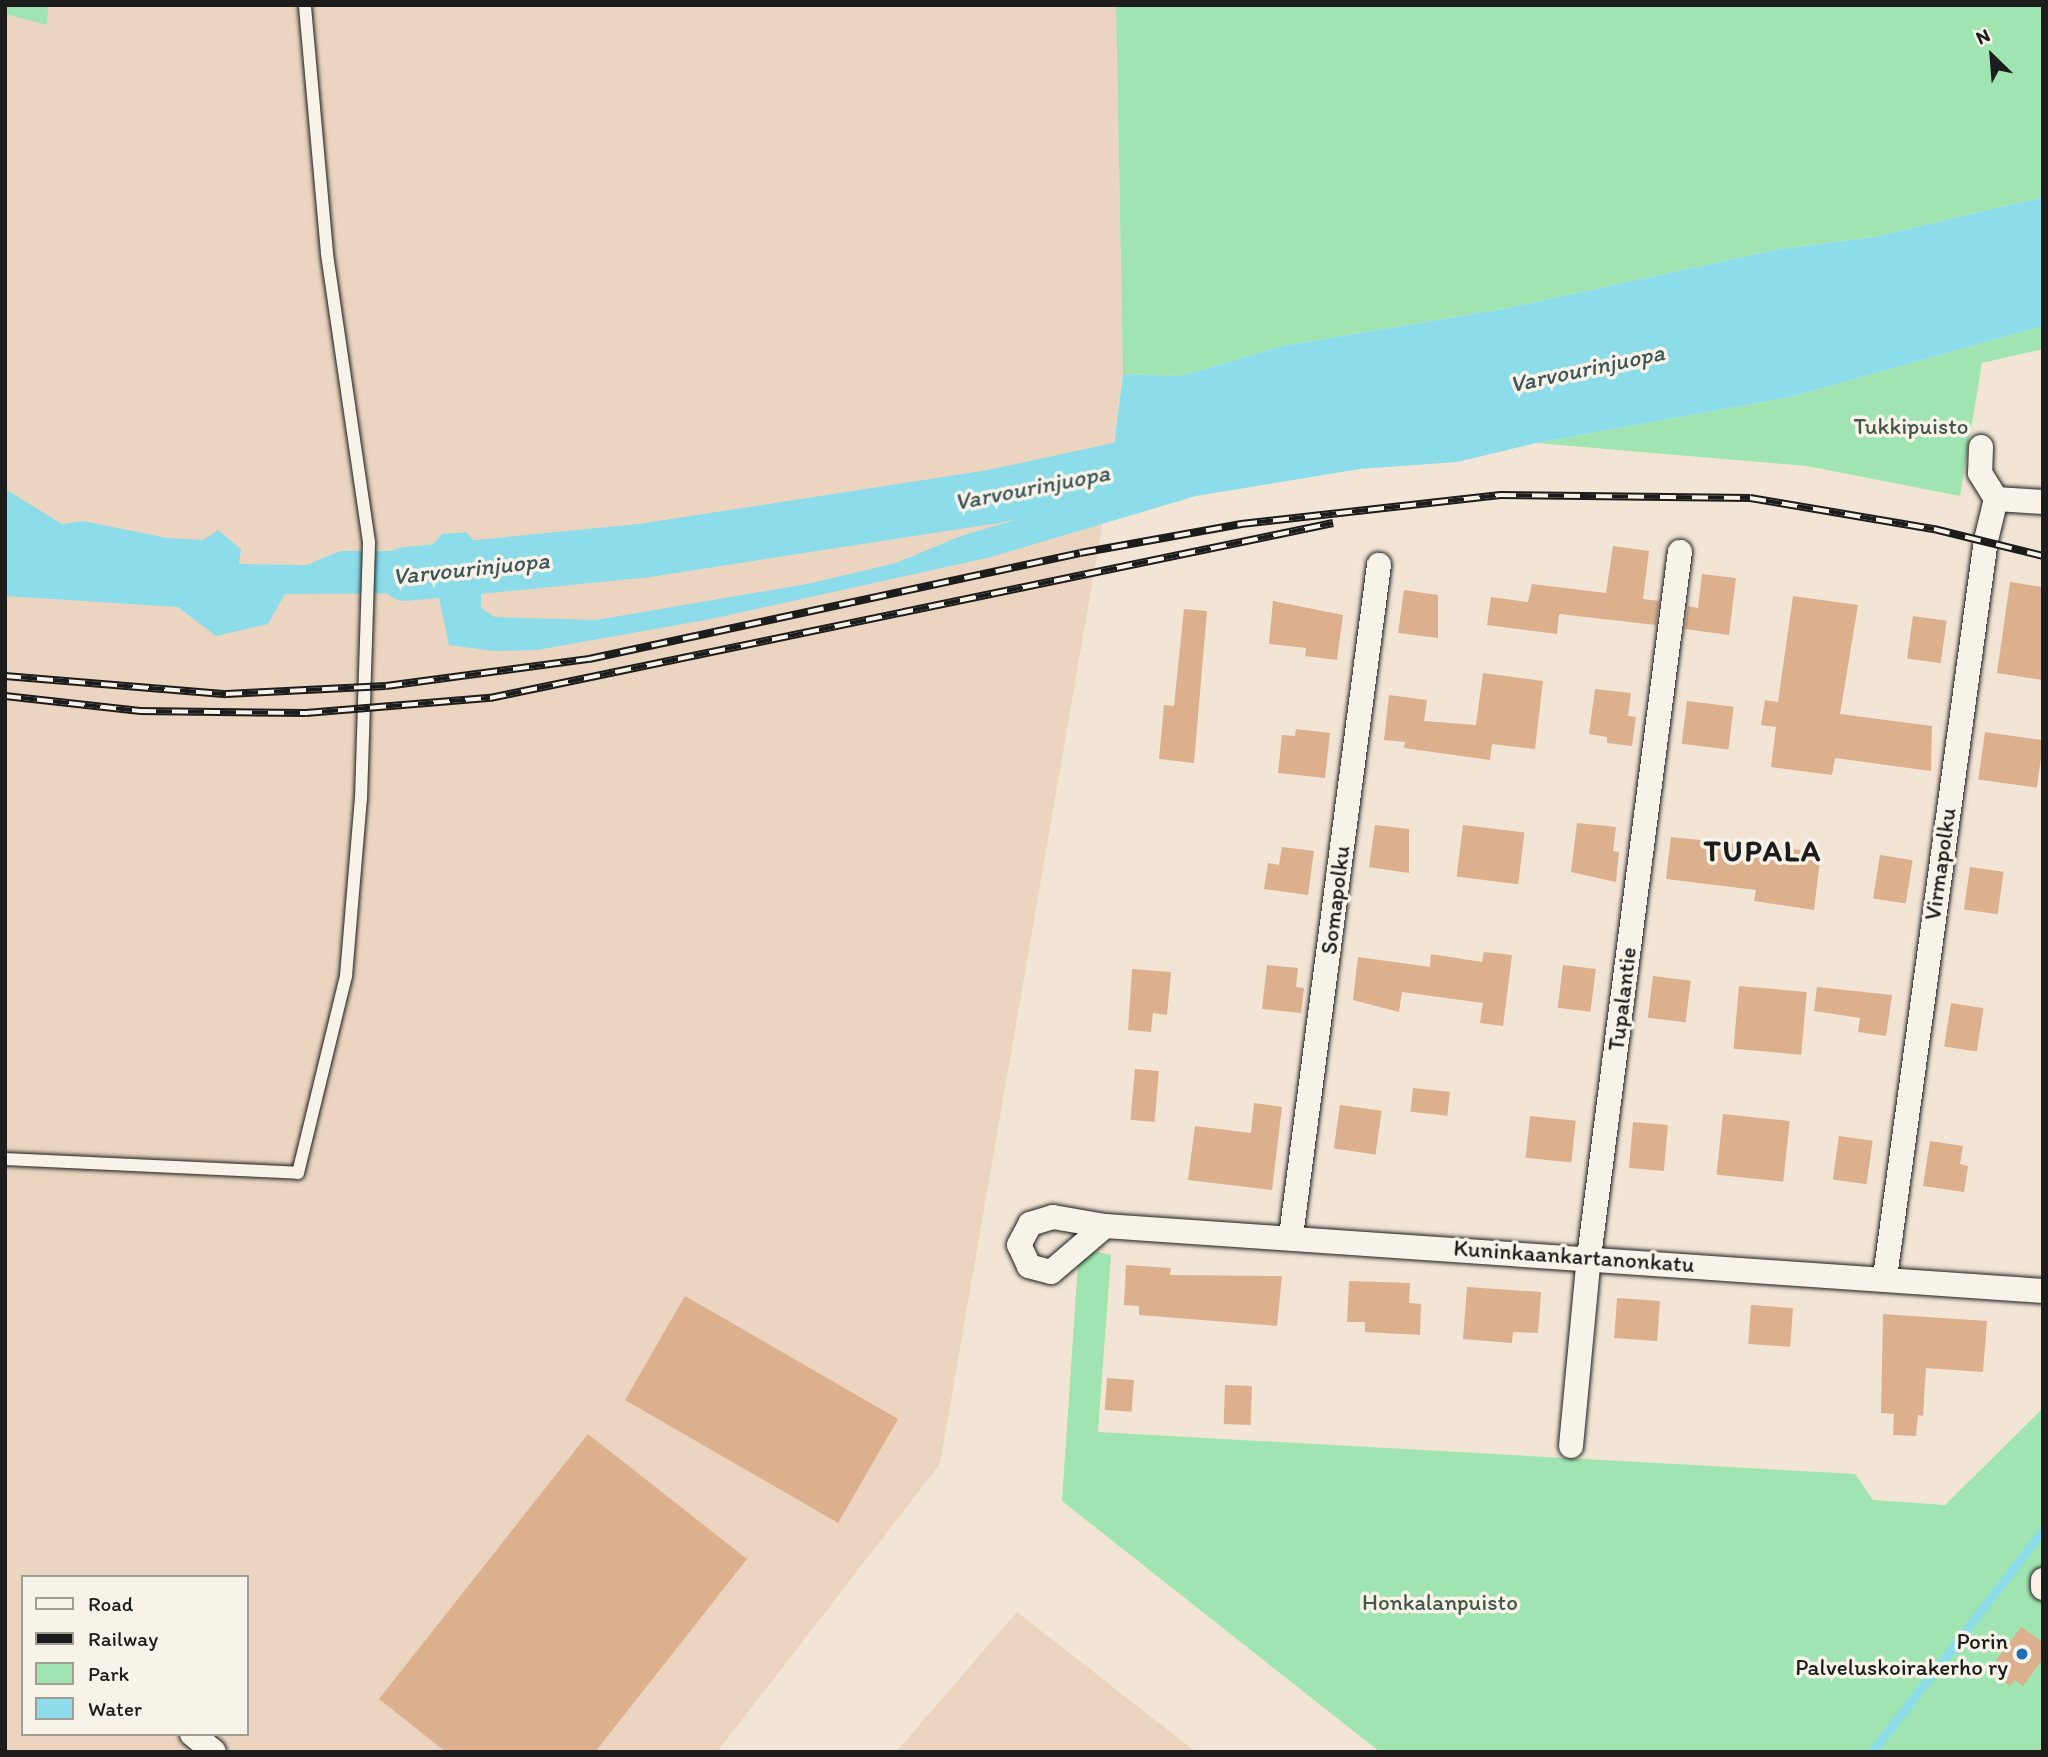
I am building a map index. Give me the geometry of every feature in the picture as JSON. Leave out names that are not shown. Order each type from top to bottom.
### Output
[{"type":"street","points":[[1981,447],[1980,473],[1996,499],[2043,502]]},
{"type":"street","name":"Virmapolku","points":[[1885,1277],[1965,682],[1996,499]]},
{"type":"street","name":"Tupalantie","points":[[1572,1446],[1589,1257],[1680,552]]},
{"type":"street","name":"Somapolku","points":[[1291,1236],[1379,565]]},
{"type":"street","name":"Kuninkaankartanonkatu","points":[[1105,1226],[1291,1236],[1885,1277],[2043,1291]]},
{"type":"street","points":[[2043,1580],[2043,1588]]},
{"type":"street","points":[[194,1736],[214,1752]]},
{"type":"lane","points":[[5,1159],[298,1173],[346,976],[367,672],[369,542],[327,253],[305,5]]},
{"type":"shaded area","points":[[5,5],[1116,5],[1123,374],[1103,521],[940,1464],[717,1752],[5,1752]]},
{"type":"shaded area","points":[[1017,1612],[1196,1752],[896,1752]]},
{"type":"green space","points":[[5,5],[48,5],[47,25],[5,14]]},
{"type":"green space","points":[[1116,5],[2043,5],[2043,197],[1874,237],[1775,250],[1503,309],[1282,346],[1181,376],[1123,374]]},
{"type":"green space","name":"Tukkipuisto","points":[[2043,326],[2043,349],[1982,363],[1960,496],[1807,466],[1536,443],[1791,397]]},
{"type":"green space","name":"Honkalanpuisto","points":[[1079,1248],[1111,1255],[1098,1432],[1855,1474],[1873,1500],[1945,1505],[2043,1408],[2043,1752],[1380,1752],[1062,1501]]},
{"type":"water","points":[[2043,197],[2043,326],[1791,397],[1536,443],[1457,462],[1360,469],[1196,496],[991,557],[711,619],[537,650],[494,651],[449,645],[438,593],[285,594],[268,624],[216,636],[178,607],[5,596],[5,489],[62,524],[83,521],[167,538],[203,540],[218,530],[241,549],[239,564],[307,565],[340,551],[402,551],[431,546],[442,534],[466,532],[481,549],[481,608],[495,617],[596,620],[807,584],[896,563],[961,536],[1108,492],[1123,374],[1181,376],[1282,346],[1503,309],[1775,250],[1874,237]]},
{"type":"building","points":[[1613,546],[1649,551],[1643,599],[1659,601],[1656,625],[1559,614],[1557,634],[1487,625],[1491,597],[1528,602],[1532,584],[1606,593]]},
{"type":"building","points":[[1702,574],[1736,578],[1729,635],[1685,629],[1688,606],[1698,608]]},
{"type":"building","points":[[2010,582],[2042,587],[2043,680],[1997,673]]},
{"type":"building","points":[[1404,590],[1438,595],[1438,638],[1398,633]]},
{"type":"building","points":[[1793,596],[1858,605],[1840,714],[1932,726],[1931,771],[1835,758],[1832,775],[1771,767],[1776,727],[1761,725],[1765,700],[1778,702]]},
{"type":"building","points":[[1273,601],[1343,615],[1337,660],[1305,656],[1306,648],[1269,644]]},
{"type":"building","points":[[1184,609],[1207,611],[1194,763],[1159,759],[1164,705],[1174,706]]},
{"type":"building","points":[[1913,616],[1947,621],[1941,663],[1907,659]]},
{"type":"building","points":[[1483,673],[1543,681],[1535,749],[1492,744],[1490,760],[1404,748],[1405,742],[1384,740],[1389,695],[1427,700],[1424,721],[1476,725]]},
{"type":"building","points":[[1595,689],[1631,693],[1628,716],[1636,717],[1632,746],[1607,743],[1607,737],[1589,734]]},
{"type":"building","points":[[1687,701],[1734,707],[1728,749],[1682,744]]},
{"type":"building","points":[[1296,729],[1330,733],[1325,778],[1278,773],[1282,735],[1295,736]]},
{"type":"building","points":[[1985,732],[2043,740],[2037,788],[1978,780]]},
{"type":"building","points":[[1577,823],[1616,827],[1613,851],[1619,852],[1616,882],[1571,872]]},
{"type":"building","points":[[1375,825],[1409,829],[1409,873],[1369,867]]},
{"type":"building","points":[[1463,825],[1525,833],[1518,884],[1457,877]]},
{"type":"building","points":[[1671,837],[1821,852],[1814,910],[1754,901],[1756,890],[1666,879]]},
{"type":"building","points":[[1282,847],[1314,851],[1308,895],[1264,889],[1268,863],[1279,865]]},
{"type":"building","points":[[1880,855],[1913,860],[1906,904],[1873,898]]},
{"type":"building","points":[[1970,867],[2004,872],[1998,914],[1964,910]]},
{"type":"building","points":[[1484,952],[1512,955],[1503,1026],[1480,1023],[1483,1003],[1402,992],[1399,1012],[1353,1000],[1358,957],[1430,967],[1431,954],[1482,962]]},
{"type":"building","points":[[1267,965],[1298,968],[1296,987],[1304,988],[1301,1013],[1262,1009]]},
{"type":"building","points":[[1563,965],[1596,969],[1591,1012],[1558,1008]]},
{"type":"building","points":[[1132,969],[1171,972],[1167,1015],[1153,1013],[1151,1032],[1128,1030]]},
{"type":"building","points":[[1653,976],[1691,981],[1686,1022],[1648,1018]]},
{"type":"building","points":[[1739,986],[1807,992],[1801,1055],[1734,1049]]},
{"type":"building","points":[[1817,987],[1892,995],[1886,1036],[1858,1032],[1860,1018],[1814,1011]]},
{"type":"building","points":[[1951,1003],[1984,1008],[1977,1052],[1944,1046]]},
{"type":"building","points":[[1135,1069],[1159,1071],[1154,1122],[1131,1120]]},
{"type":"building","points":[[1413,1088],[1450,1092],[1447,1116],[1410,1112]]},
{"type":"building","points":[[1254,1103],[1282,1107],[1272,1190],[1188,1180],[1195,1126],[1251,1133]]},
{"type":"building","points":[[1340,1105],[1382,1111],[1375,1154],[1334,1149]]},
{"type":"building","points":[[1723,1114],[1790,1121],[1783,1182],[1717,1175]]},
{"type":"building","points":[[1530,1116],[1576,1121],[1571,1163],[1526,1158]]},
{"type":"building","points":[[1633,1122],[1668,1125],[1664,1171],[1629,1168]]},
{"type":"building","points":[[1839,1136],[1873,1141],[1867,1184],[1833,1180]]},
{"type":"building","points":[[1930,1141],[1963,1146],[1960,1164],[1968,1166],[1964,1192],[1923,1186]]},
{"type":"building","points":[[1126,1265],[1171,1268],[1170,1275],[1282,1276],[1277,1326],[1139,1315],[1139,1306],[1124,1305]]},
{"type":"building","points":[[1349,1281],[1410,1283],[1409,1303],[1421,1304],[1420,1335],[1365,1332],[1365,1322],[1347,1322]]},
{"type":"building","points":[[1467,1287],[1541,1292],[1538,1333],[1513,1332],[1512,1343],[1463,1339]]},
{"type":"building","points":[[685,1296],[898,1419],[838,1523],[625,1400]]},
{"type":"building","points":[[1617,1298],[1660,1301],[1657,1341],[1614,1338]]},
{"type":"building","points":[[1751,1305],[1793,1308],[1790,1347],[1748,1344]]},
{"type":"building","points":[[1883,1314],[1987,1321],[1983,1372],[1926,1368],[1923,1416],[1918,1415],[1916,1436],[1893,1435],[1894,1414],[1881,1413]]},
{"type":"building","points":[[1107,1378],[1134,1380],[1132,1412],[1105,1410]]},
{"type":"building","points":[[1225,1385],[1252,1386],[1251,1425],[1224,1424]]},
{"type":"building","points":[[588,1434],[747,1559],[595,1752],[446,1752],[379,1699]]},
{"type":"building","name":"Porin Palveluskoirakerho ry","points":[[2021,1627],[2043,1642],[2043,1659],[2023,1686],[2015,1680],[2010,1686],[1989,1670]]},
{"type":"waterway","name":"Varvourinjuopa","points":[[406,574],[641,551],[991,497],[1185,455]]},
{"type":"waterway","points":[[1872,1752],[2043,1530]]},
{"type":"railway","points":[[5,676],[226,694],[386,686],[589,659],[1080,553],[1241,524],[1500,495],[1750,498],[1934,529],[2043,556]]},
{"type":"railway","points":[[5,696],[140,711],[306,713],[490,698],[1333,523]]},
{"type":"place","name":"Porin Palveluskoirakerho ry","points":[[2022,1654]]},
{"type":"district","name":"TUPALA","points":[[1763,851]]}]
